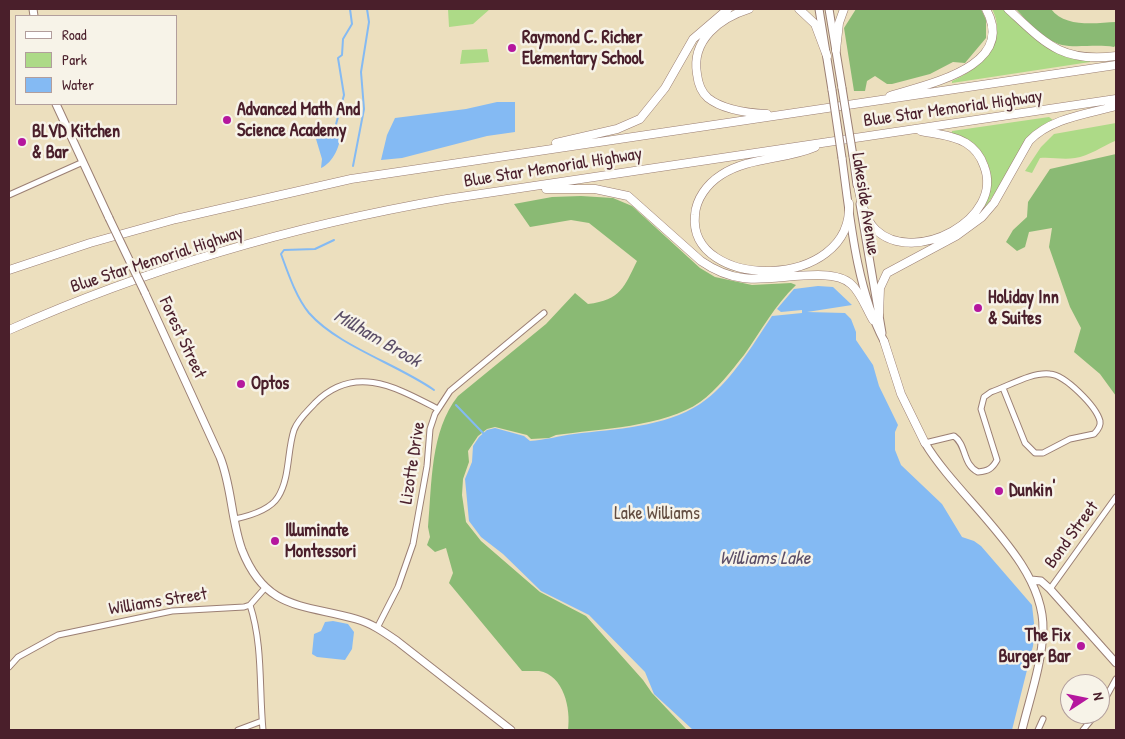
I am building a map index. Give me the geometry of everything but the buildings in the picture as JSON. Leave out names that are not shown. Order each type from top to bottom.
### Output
[{"type":"highway","points":[[476,160],[621,128],[636,121],[658,98],[696,36],[728,9]]},
{"type":"highway","points":[[749,9],[722,22],[702,42],[696,64],[700,85],[708,98],[726,107],[757,113],[791,114]]},
{"type":"highway","points":[[799,9],[815,24],[827,56]]},
{"type":"highway","points":[[836,50],[839,23],[844,9]]},
{"type":"highway","points":[[857,104],[944,79],[973,65],[988,48],[992,35],[992,23],[986,9]]},
{"type":"highway","points":[[1008,9],[1037,37],[1056,49],[1086,57],[1116,56]]},
{"type":"highway","name":"Blue Star Memorial Highway","points":[[9,270],[109,237],[224,207],[351,179],[1116,64]]},
{"type":"highway","name":"Blue Star Memorial Highway","points":[[9,330],[144,277],[263,241],[393,209],[514,189],[1116,99]]},
{"type":"highway","points":[[876,317],[880,288],[887,273],[956,236],[982,217],[994,203],[1029,141],[1037,133],[1059,121],[1116,106]]},
{"type":"highway","points":[[857,181],[863,206],[872,225],[878,232],[892,240],[909,244],[926,240],[945,234],[968,220],[981,206],[988,189],[987,172],[980,157],[970,146],[961,140],[917,130]]},
{"type":"highway","points":[[823,143],[802,153],[736,168],[719,176],[705,190],[697,206],[694,222],[699,238],[717,258],[732,267],[761,271],[797,267],[816,259],[840,241],[848,222],[849,203]]},
{"type":"highway","points":[[514,189],[588,188],[622,194],[640,205],[710,267],[731,276],[751,279],[836,276],[853,286],[876,317]]},
{"type":"highway","name":"Lakeside Avenue","points":[[884,341],[901,394],[925,443]]},
{"type":"main road","name":"Lakeside Avenue","points":[[819,9],[863,284],[884,341]]},
{"type":"main road","name":"Lakeside Avenue","points":[[829,9],[857,181],[876,317]]},
{"type":"main road","name":"Forest Street","points":[[56,105],[220,457],[227,477],[243,551],[266,588]]},
{"type":"main road","name":"Lakeside Avenue","points":[[925,443],[939,467],[1014,554],[1031,580],[1040,607],[1043,630],[1038,664],[1022,730]]},
{"type":"main road","points":[[1031,580],[1041,581],[1050,589],[1116,663]]},
{"type":"main road","points":[[266,588],[292,604],[356,619],[377,628],[397,641],[511,730]]},
{"type":"street","points":[[9,195],[83,162]]},
{"type":"street","name":"Lizotte Drive","points":[[377,628],[398,587],[414,544],[427,466],[430,429],[438,409],[450,390],[544,312]]},
{"type":"street","points":[[925,443],[954,436],[957,438],[967,464],[972,469],[978,472],[993,468],[997,460],[981,409],[984,397],[991,392],[1042,374],[1062,378],[1096,413],[1100,422],[1099,428],[1094,434],[1070,439],[1043,454],[1035,453],[1025,443],[1003,388]]},
{"type":"street","points":[[235,519],[266,508],[274,503],[283,486],[295,427],[306,413],[331,391],[354,382],[380,382],[396,387],[438,409]]},
{"type":"street","name":"Bond Street","points":[[1050,589],[1116,497]]},
{"type":"street","points":[[263,730],[256,627],[250,605],[266,588]]},
{"type":"street","name":"Williams Street","points":[[9,667],[25,653],[58,635],[166,612],[250,605]]},
{"type":"street","points":[[1038,730],[1043,719]]},
{"type":"street","points":[[238,730],[262,721]]},
{"type":"green space","points":[[448,9],[490,9],[473,24],[449,27]]},
{"type":"green space","points":[[856,9],[981,9],[986,20],[986,38],[965,63],[953,62],[930,74],[892,84],[887,84],[875,76],[867,81],[865,91],[854,91],[844,28]]},
{"type":"green space","points":[[992,9],[1004,9],[1033,37],[1052,50],[1062,54],[1090,59],[1090,62],[952,83],[952,81],[972,70],[989,53],[997,32]]},
{"type":"green space","points":[[1016,9],[1051,9],[1057,15],[1072,22],[1116,22],[1116,45],[1114,47],[1074,46],[1055,43],[1031,25]]},
{"type":"green space","points":[[487,49],[489,62],[460,64],[462,50]]},
{"type":"green space","points":[[1049,117],[1053,120],[1038,129],[984,209],[991,185],[991,173],[988,165],[985,158],[974,145],[968,140],[952,134],[952,131]]},
{"type":"green space","points":[[1116,123],[1115,141],[1080,157],[1066,159],[1040,158],[1032,173],[1025,171],[1041,147],[1054,134]]},
{"type":"green space","points":[[1116,154],[1116,396],[1100,374],[1074,352],[1081,328],[1070,307],[1049,247],[1052,228],[1029,232],[1025,247],[1017,251],[1006,242],[1013,230],[1027,217],[1028,202],[1050,169]]},
{"type":"green space","points":[[552,197],[613,198],[632,206],[700,268],[715,277],[752,285],[791,283],[796,285],[775,310],[724,380],[700,402],[685,410],[669,417],[631,426],[556,435],[549,438],[531,439],[527,435],[495,427],[487,429],[478,436],[468,451],[469,462],[463,479],[462,495],[466,522],[481,541],[540,592],[586,616],[643,680],[652,693],[687,730],[568,730],[567,703],[560,686],[548,674],[539,671],[522,671],[449,583],[453,573],[446,548],[435,552],[427,545],[430,537],[428,527],[430,493],[437,441],[449,410],[458,396],[546,324],[575,293],[588,304],[608,299],[615,295],[624,285],[637,261],[589,223],[571,220],[530,227],[514,204]]},
{"type":"water","points":[[497,102],[515,102],[515,132],[487,136],[402,158],[381,160],[387,135],[395,118],[466,109]]},
{"type":"water","points":[[338,128],[340,131],[340,142],[333,158],[321,168],[322,159],[316,139],[320,132]]},
{"type":"water","name":"Williams Lake","points":[[818,286],[833,287],[852,305],[807,312],[845,313],[851,319],[856,332],[856,340],[873,365],[879,386],[898,425],[895,432],[895,450],[901,465],[942,504],[962,537],[974,541],[981,546],[1032,605],[1035,632],[1033,646],[1012,730],[693,730],[654,694],[645,672],[589,615],[541,591],[503,554],[481,537],[469,521],[465,479],[472,462],[473,446],[487,430],[495,428],[524,436],[530,441],[639,426],[686,412],[711,396],[731,375],[772,316],[802,313],[802,310],[781,312],[777,309],[794,289]]},
{"type":"water","points":[[333,621],[348,624],[354,632],[352,649],[345,660],[317,657],[312,654],[314,634],[321,631],[325,622]]},
{"type":"waterway","points":[[335,128],[344,95],[338,58],[342,55],[343,39],[352,24],[350,9]]},
{"type":"waterway","name":"Millham Brook","points":[[353,166],[364,109],[361,72],[369,22],[367,9]]},
{"type":"waterway","name":"Millham Brook","points":[[334,240],[315,249],[284,250],[281,254],[304,307],[321,325],[336,335],[434,390]]},
{"type":"waterway","name":"Millham Brook","points":[[456,405],[484,434]]},
{"type":"place","name":"Raymond C. Richer Elementary School","points":[[512,48]]},
{"type":"place","name":"Advanced Math And Science Academy","points":[[227,120]]},
{"type":"place","name":"BLVD Kitchen & Bar","points":[[22,142]]},
{"type":"place","name":"Holiday Inn & Suites","points":[[978,308]]},
{"type":"place","name":"Optos","points":[[241,384]]},
{"type":"place","name":"Dunkin'","points":[[999,491]]},
{"type":"place","name":"Illuminate Montessori","points":[[275,541]]},
{"type":"place","name":"The Fix Burger Bar","points":[[1081,646]]},
{"type":"park label","name":"Lake Williams","points":[[657,514]]}]
